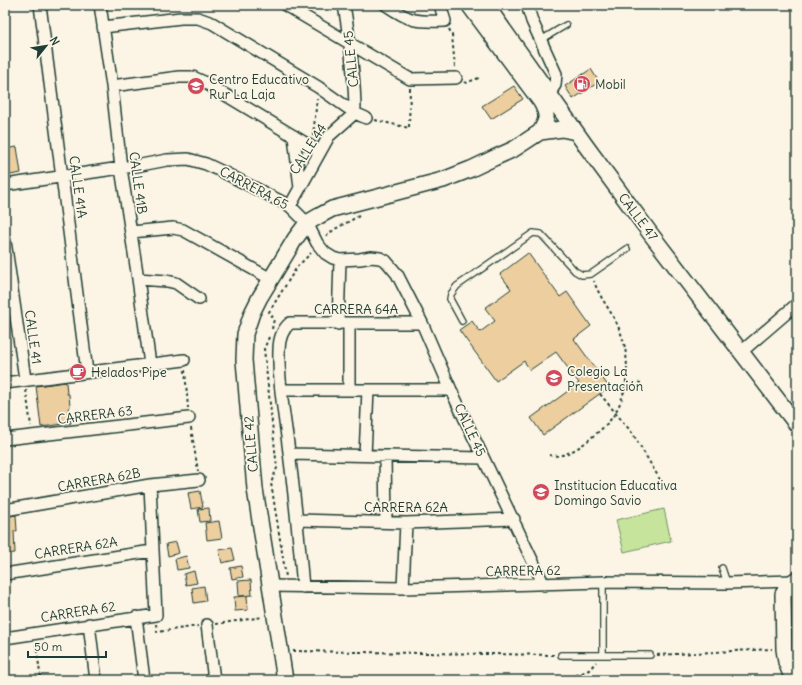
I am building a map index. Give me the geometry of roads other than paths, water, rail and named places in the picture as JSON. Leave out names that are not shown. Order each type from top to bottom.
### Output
[{"type":"street","name":"CALLE 41A","points":[[40,5],[88,372]]},
{"type":"street","name":"CALLE 41B","points":[[100,5],[112,86],[121,168],[150,364]]},
{"type":"street","points":[[285,5],[410,79],[456,78]]},
{"type":"street","name":"CALLE 45","points":[[344,5],[355,86],[355,113]]},
{"type":"street","points":[[386,5],[399,14],[419,22],[445,21],[440,5]]},
{"type":"street","points":[[469,5],[541,102],[547,116],[540,132]]},
{"type":"street","name":"CALLE 47","points":[[486,5],[650,233],[740,353],[797,425]]},
{"type":"street","points":[[527,5],[556,74],[555,86],[549,94]]},
{"type":"street","points":[[103,27],[181,18],[198,18],[212,23],[318,87],[355,113],[366,118]]},
{"type":"street","points":[[112,86],[179,77],[193,77],[204,82],[316,150]]},
{"type":"street","name":"CALLE 44","points":[[290,206],[300,188],[316,150],[329,136],[355,113]]},
{"type":"street","points":[[307,224],[332,209],[443,180],[471,169],[514,149],[540,132],[562,129],[576,132]]},
{"type":"street","points":[[294,136],[300,188]]},
{"type":"street","name":"CARRERA 65","points":[[5,185],[167,160],[188,159],[206,164],[290,206],[307,224],[317,243],[325,253],[340,260]]},
{"type":"street","name":"CALLE 42","points":[[285,680],[286,655],[270,586],[255,489],[244,360],[245,334],[252,313],[260,297],[307,224]]},
{"type":"street","points":[[131,232],[173,228],[183,230],[271,279]]},
{"type":"street","name":"CALLE 41","points":[[5,241],[10,318],[25,379]]},
{"type":"street","name":"CALLE 45","points":[[340,260],[371,257],[380,258],[386,261],[397,274],[422,323],[451,390],[514,519],[544,585]]},
{"type":"street","points":[[340,260],[348,390]]},
{"type":"street","points":[[138,279],[176,283],[199,299]]},
{"type":"street","points":[[740,353],[797,304]]},
{"type":"street","name":"CARRERA 64A","points":[[281,390],[279,349],[281,334],[284,328],[290,323],[422,323]]},
{"type":"street","points":[[5,383],[25,379],[184,360]]},
{"type":"street","points":[[303,586],[298,520],[281,390],[451,390]]},
{"type":"street","points":[[365,455],[368,390]]},
{"type":"street","name":"CARRERA 63","points":[[5,439],[189,418]]},
{"type":"street","points":[[290,454],[483,458]]},
{"type":"street","points":[[385,456],[386,522]]},
{"type":"street","name":"CARRERA 62B","points":[[5,510],[150,485],[199,480]]},
{"type":"street","points":[[150,485],[152,551]]},
{"type":"street","name":"CARRERA 62A","points":[[298,520],[406,523],[514,519]]},
{"type":"street","points":[[403,588],[406,523]]},
{"type":"street","name":"CARRERA 62","points":[[5,638],[156,615],[152,551]]},
{"type":"street","name":"CARRERA 62A","points":[[5,574],[152,551]]},
{"type":"street","points":[[793,680],[786,662],[779,588],[795,580]]},
{"type":"street","name":"CARRERA 62","points":[[270,586],[403,588],[544,585],[603,582],[727,583],[779,588]]},
{"type":"street","points":[[136,618],[144,680]]},
{"type":"street","points":[[90,624],[96,680]]},
{"type":"street","points":[[207,625],[214,680]]},
{"type":"lane","points":[[541,40],[566,25]]},
{"type":"lane","points":[[462,321],[450,300],[451,294],[457,286],[533,234],[541,234],[575,271],[582,275],[592,274],[627,249]]},
{"type":"lane","points":[[722,568],[727,583]]},
{"type":"lane","points":[[603,582],[603,655]]},
{"type":"lane","points":[[561,655],[650,655]]},
{"type":"place","name":"Mobil","points":[[582,84]]},
{"type":"place","name":"Centro Educativo Rur La Laja","points":[[196,86]]},
{"type":"place","name":"Helados Pipe","points":[[78,372]]},
{"type":"place","name":"Colegio La Presentación","points":[[554,378]]},
{"type":"place","name":"Institucion Educativa Domingo Savio","points":[[541,492]]}]
